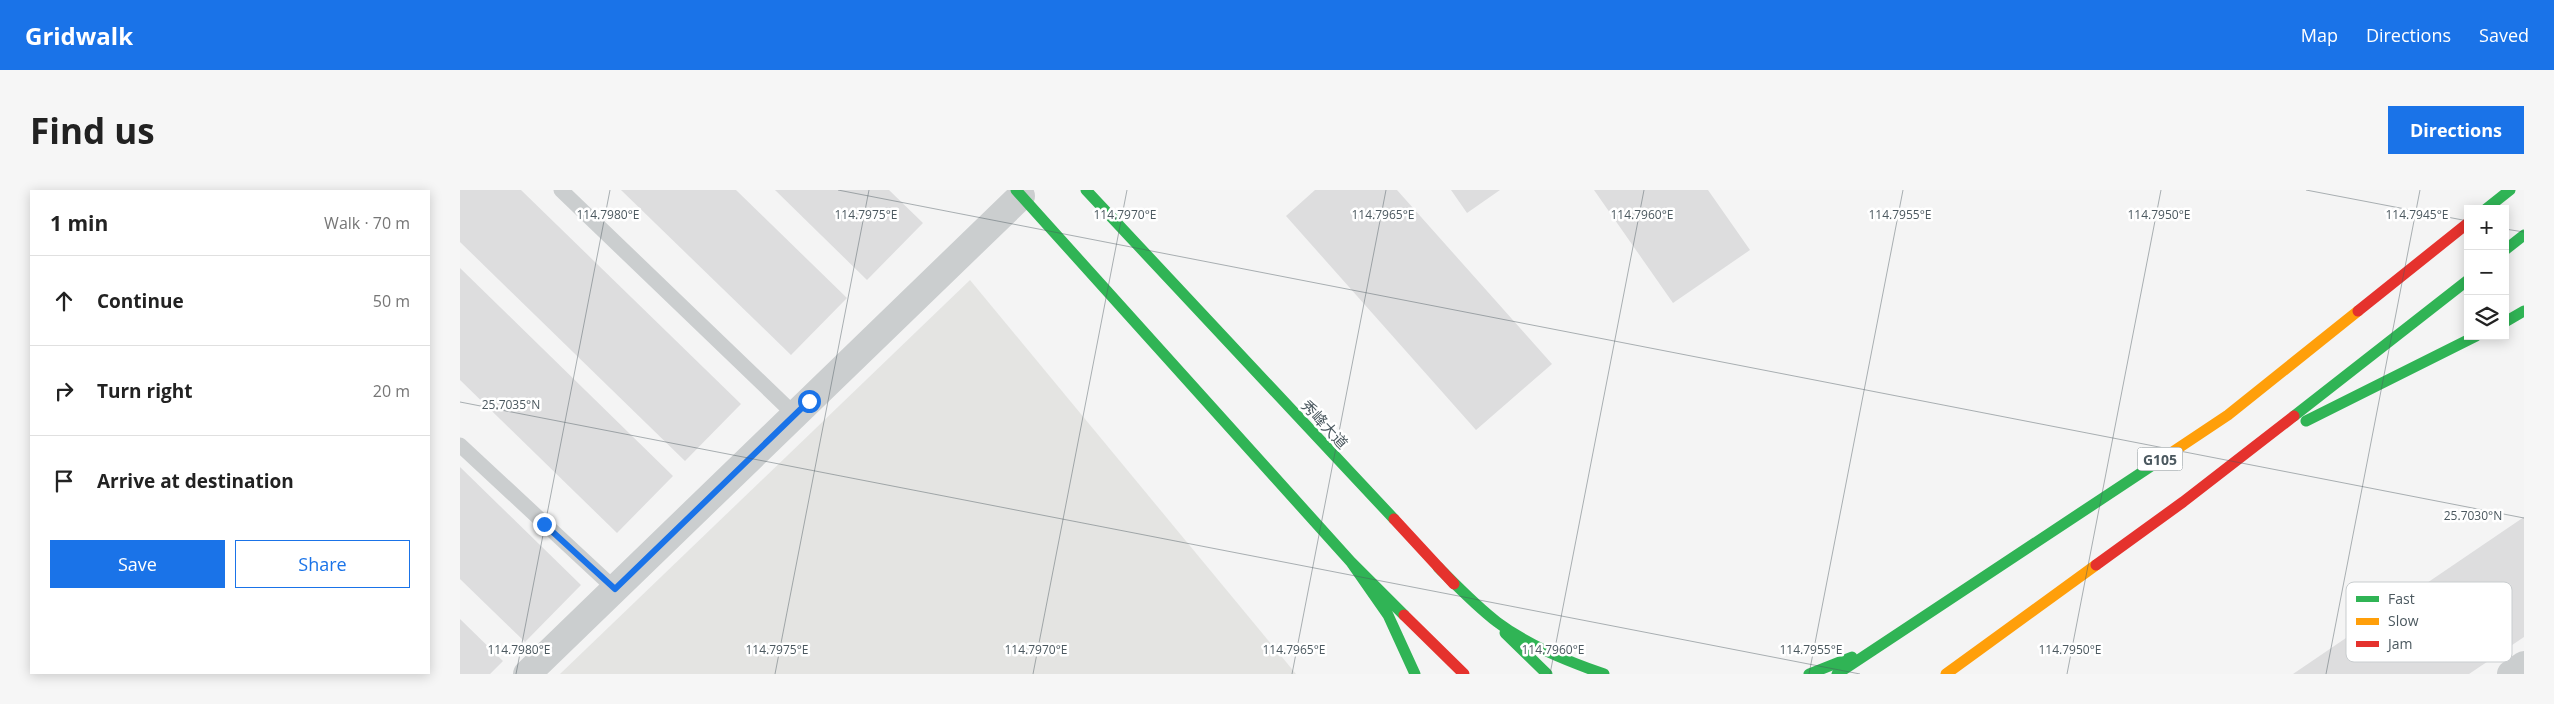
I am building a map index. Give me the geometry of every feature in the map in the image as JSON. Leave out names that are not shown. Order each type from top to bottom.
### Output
[{"type":"main road","name":"秀峰大道","points":[[1086,190],[1438,567],[1547,674]]},
{"type":"main road","points":[[2491,205],[2510,190]]},
{"type":"main road","points":[[1018,193],[1351,562],[1464,674]]},
{"type":"main road","name":"G105","points":[[1837,674],[2228,415],[2464,226]]},
{"type":"main road","points":[[2509,247],[2524,236]]},
{"type":"main road","points":[[1946,674],[2184,502],[2464,283]]},
{"type":"main road","points":[[2509,320],[2524,311]]},
{"type":"main road","points":[[2253,448],[2468,340]]},
{"type":"main road","points":[[1351,562],[1375,595],[1392,623],[1415,674]]},
{"type":"main road","points":[[1438,567],[1498,622],[1532,644],[1604,674]]},
{"type":"main road","points":[[1809,674],[1844,661],[1880,644]]},
{"type":"street","points":[[527,674],[795,415],[1018,193]]},
{"type":"street","points":[[2511,674],[2524,665]]},
{"type":"lane","points":[[561,190],[795,415]]},
{"type":"lane","points":[[460,445],[615,589]]},
{"type":"shaded area","points":[[970,280],[1296,674],[560,674]]},
{"type":"building","points":[[460,190],[521,190],[741,404],[685,461],[460,242]]},
{"type":"building","points":[[621,190],[736,190],[847,298],[791,355]]},
{"type":"building","points":[[775,190],[889,190],[923,223],[867,280]]},
{"type":"building","points":[[1315,190],[1397,190],[1552,364],[1476,430],[1286,216]]},
{"type":"building","points":[[1451,190],[1500,190],[1467,213]]},
{"type":"building","points":[[1594,190],[1708,190],[1750,250],[1673,303]]},
{"type":"building","points":[[460,268],[673,476],[617,533],[460,380]]},
{"type":"building","points":[[460,467],[581,585],[525,642],[460,579]]},
{"type":"building","points":[[2524,517],[2524,637],[2512,645],[2512,582],[2428,582]]},
{"type":"building","points":[[460,619],[503,661],[490,674],[460,674]]},
{"type":"building","points":[[2346,638],[2346,662],[2487,662],[2469,674],[2293,674]]},
{"type":"traffic: fast","points":[[1016,190],[1351,562],[1404,615]]},
{"type":"traffic: fast","points":[[1086,190],[1394,519]]},
{"type":"traffic: fast","points":[[2491,205],[2510,190]]},
{"type":"traffic: fast","points":[[2509,247],[2524,235]]},
{"type":"traffic: fast","points":[[2294,416],[2464,283]]},
{"type":"traffic: fast","points":[[2509,320],[2524,311]]},
{"type":"traffic: fast","points":[[2306,421],[2468,340]]},
{"type":"traffic: fast","points":[[1837,674],[2168,455]]},
{"type":"traffic: fast","points":[[1351,562],[1388,615],[1415,674]]},
{"type":"traffic: fast","points":[[1438,567],[1467,596],[1509,631],[1549,652],[1604,674]]},
{"type":"traffic: fast","points":[[1505,633],[1547,674]]},
{"type":"traffic: fast","points":[[1809,674],[1852,657]]},
{"type":"traffic: slow","points":[[2168,455],[2228,415],[2358,311]]},
{"type":"traffic: slow","points":[[1946,674],[2096,565]]},
{"type":"traffic: jam","points":[[2358,311],[2464,226]]},
{"type":"traffic: jam","points":[[2096,565],[2183,502],[2294,416]]},
{"type":"traffic: jam","points":[[1394,519],[1454,584]]},
{"type":"traffic: jam","points":[[1404,615],[1464,674]]},
{"type":"route","points":[[544,524],[615,589],[809,401]]}]
